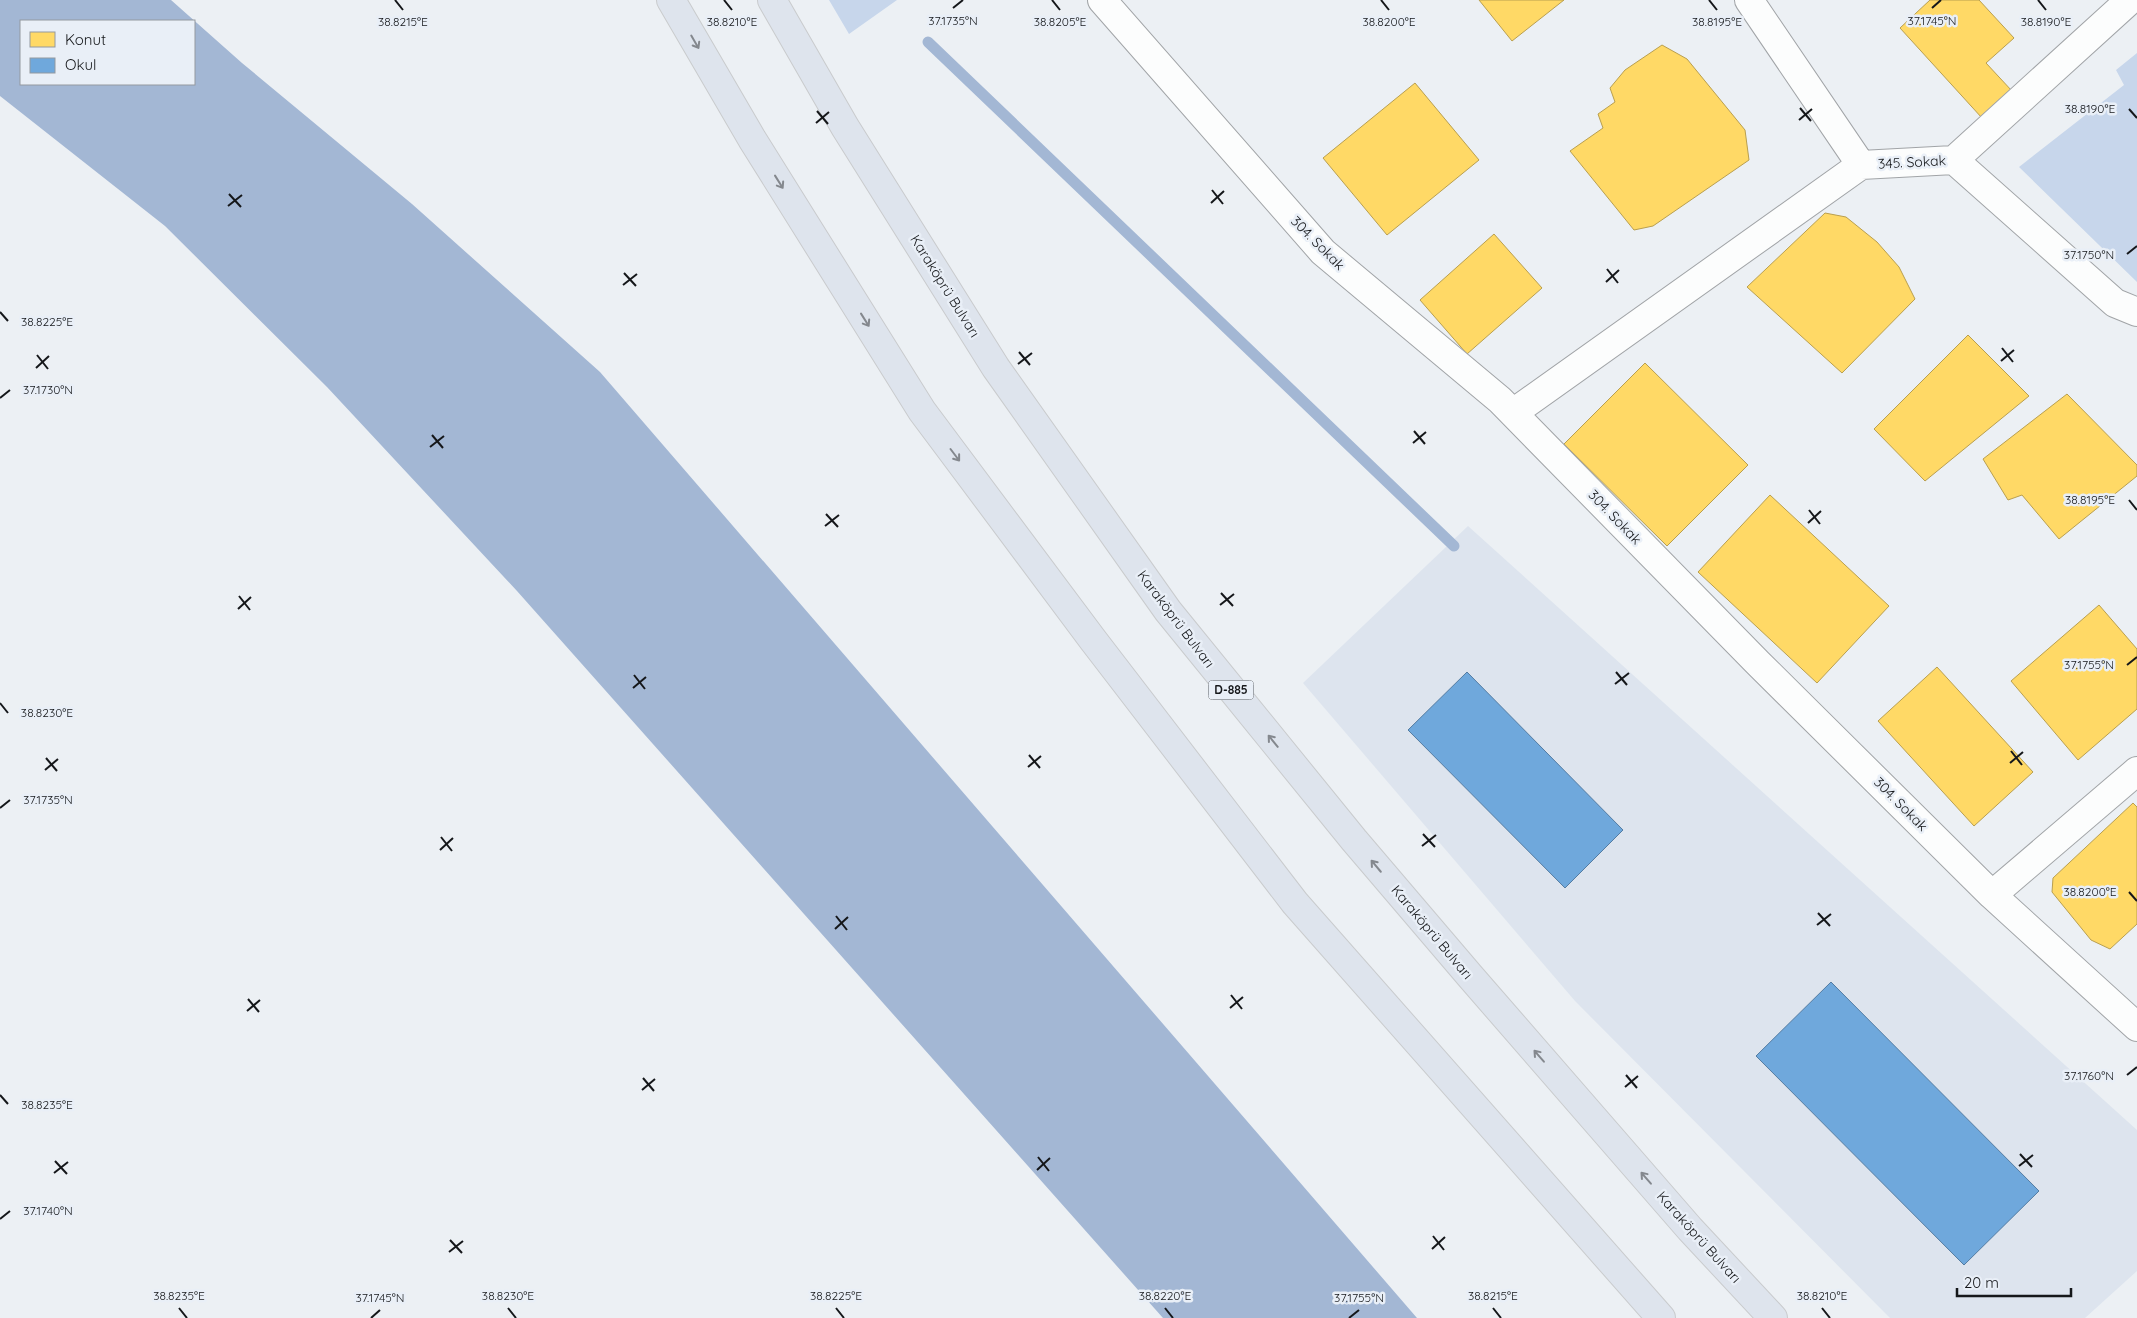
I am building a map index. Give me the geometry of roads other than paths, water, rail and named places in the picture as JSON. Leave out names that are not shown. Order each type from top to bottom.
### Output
[{"type":"highway","points":[[671,0],[752,139],[922,411],[1087,632],[1295,903],[1661,1318]]},
{"type":"highway","name":"Karaköprü Bulvarı","points":[[772,0],[845,127],[996,368],[1168,611],[1354,840],[1463,969],[1690,1229],[1773,1318]]},
{"type":"street","name":"304. Sokak","points":[[1102,0],[1323,252],[1500,400],[1758,663],[1992,895],[2137,1027]]},
{"type":"street","name":"345. Sokak","points":[[1749,0],[1861,165],[1954,160],[2115,303],[2137,312]]},
{"type":"street","points":[[1954,160],[2130,0]]},
{"type":"street","points":[[1513,413],[1861,165]]},
{"type":"street","points":[[1992,895],[2137,771]]},
{"type":"waterway","points":[[928,42],[1454,546]]}]
